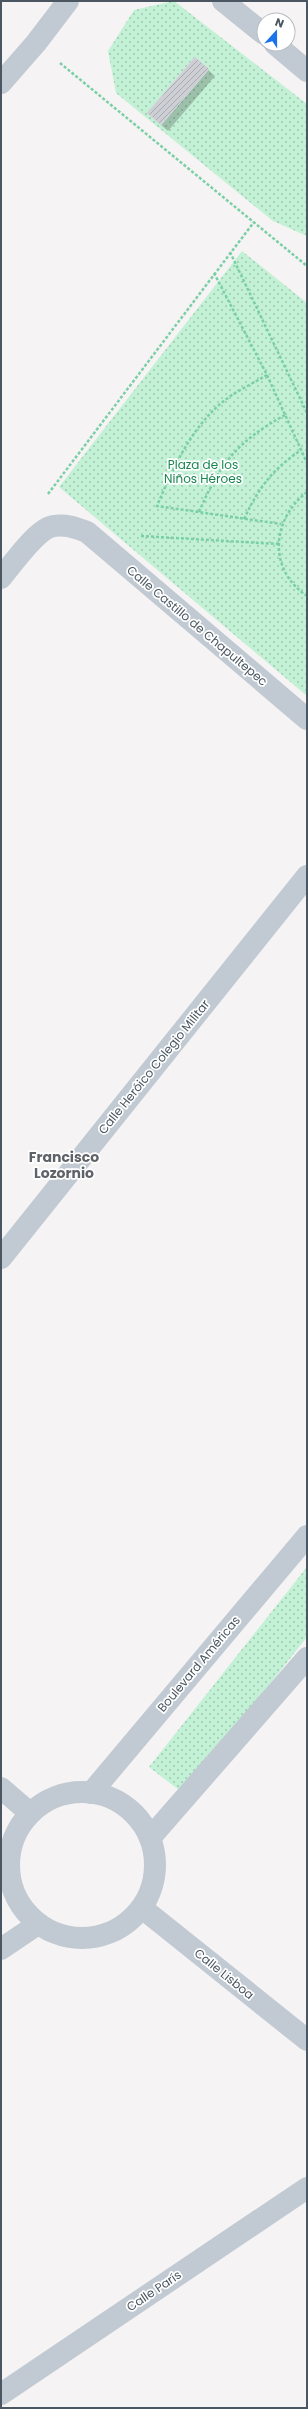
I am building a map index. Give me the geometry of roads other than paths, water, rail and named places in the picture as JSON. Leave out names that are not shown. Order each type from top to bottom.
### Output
[{"type":"street","points":[[1,83],[36,43],[68,1]]},
{"type":"street","points":[[223,1],[256,28]]},
{"type":"street","points":[[285,52],[307,71]]},
{"type":"street","name":"Calle Castillo de Chapultepec","points":[[1,578],[40,532],[52,526],[71,526],[87,532],[307,719]]},
{"type":"street","name":"Calle Heróico Colegio Militar","points":[[1,1258],[307,876]]},
{"type":"street","name":"Boulevard Américas","points":[[91,1793],[307,1536]]},
{"type":"street","points":[[150,1838],[307,1658]]},
{"type":"street","points":[[1,1788],[30,1813]]},
{"type":"street","points":[[74,1792],[91,1793],[110,1797],[127,1807],[141,1821],[150,1838],[155,1856],[155,1874],[150,1892],[142,1908],[126,1924],[105,1934],[82,1938],[59,1935],[38,1924],[18,1902],[5,1876],[13,1841],[20,1826],[30,1813],[43,1802],[58,1796],[74,1792]]},
{"type":"street","name":"Calle Lisboa","points":[[142,1908],[307,2040]]},
{"type":"street","points":[[1,1949],[38,1924]]},
{"type":"street","name":"Calle París","points":[[1,2394],[307,2188]]},
{"type":"district","name":"Francisco Lozornio","points":[[64,1166]]},
{"type":"park label","name":"Plaza de los Niños Héroes","points":[[203,472]]}]
